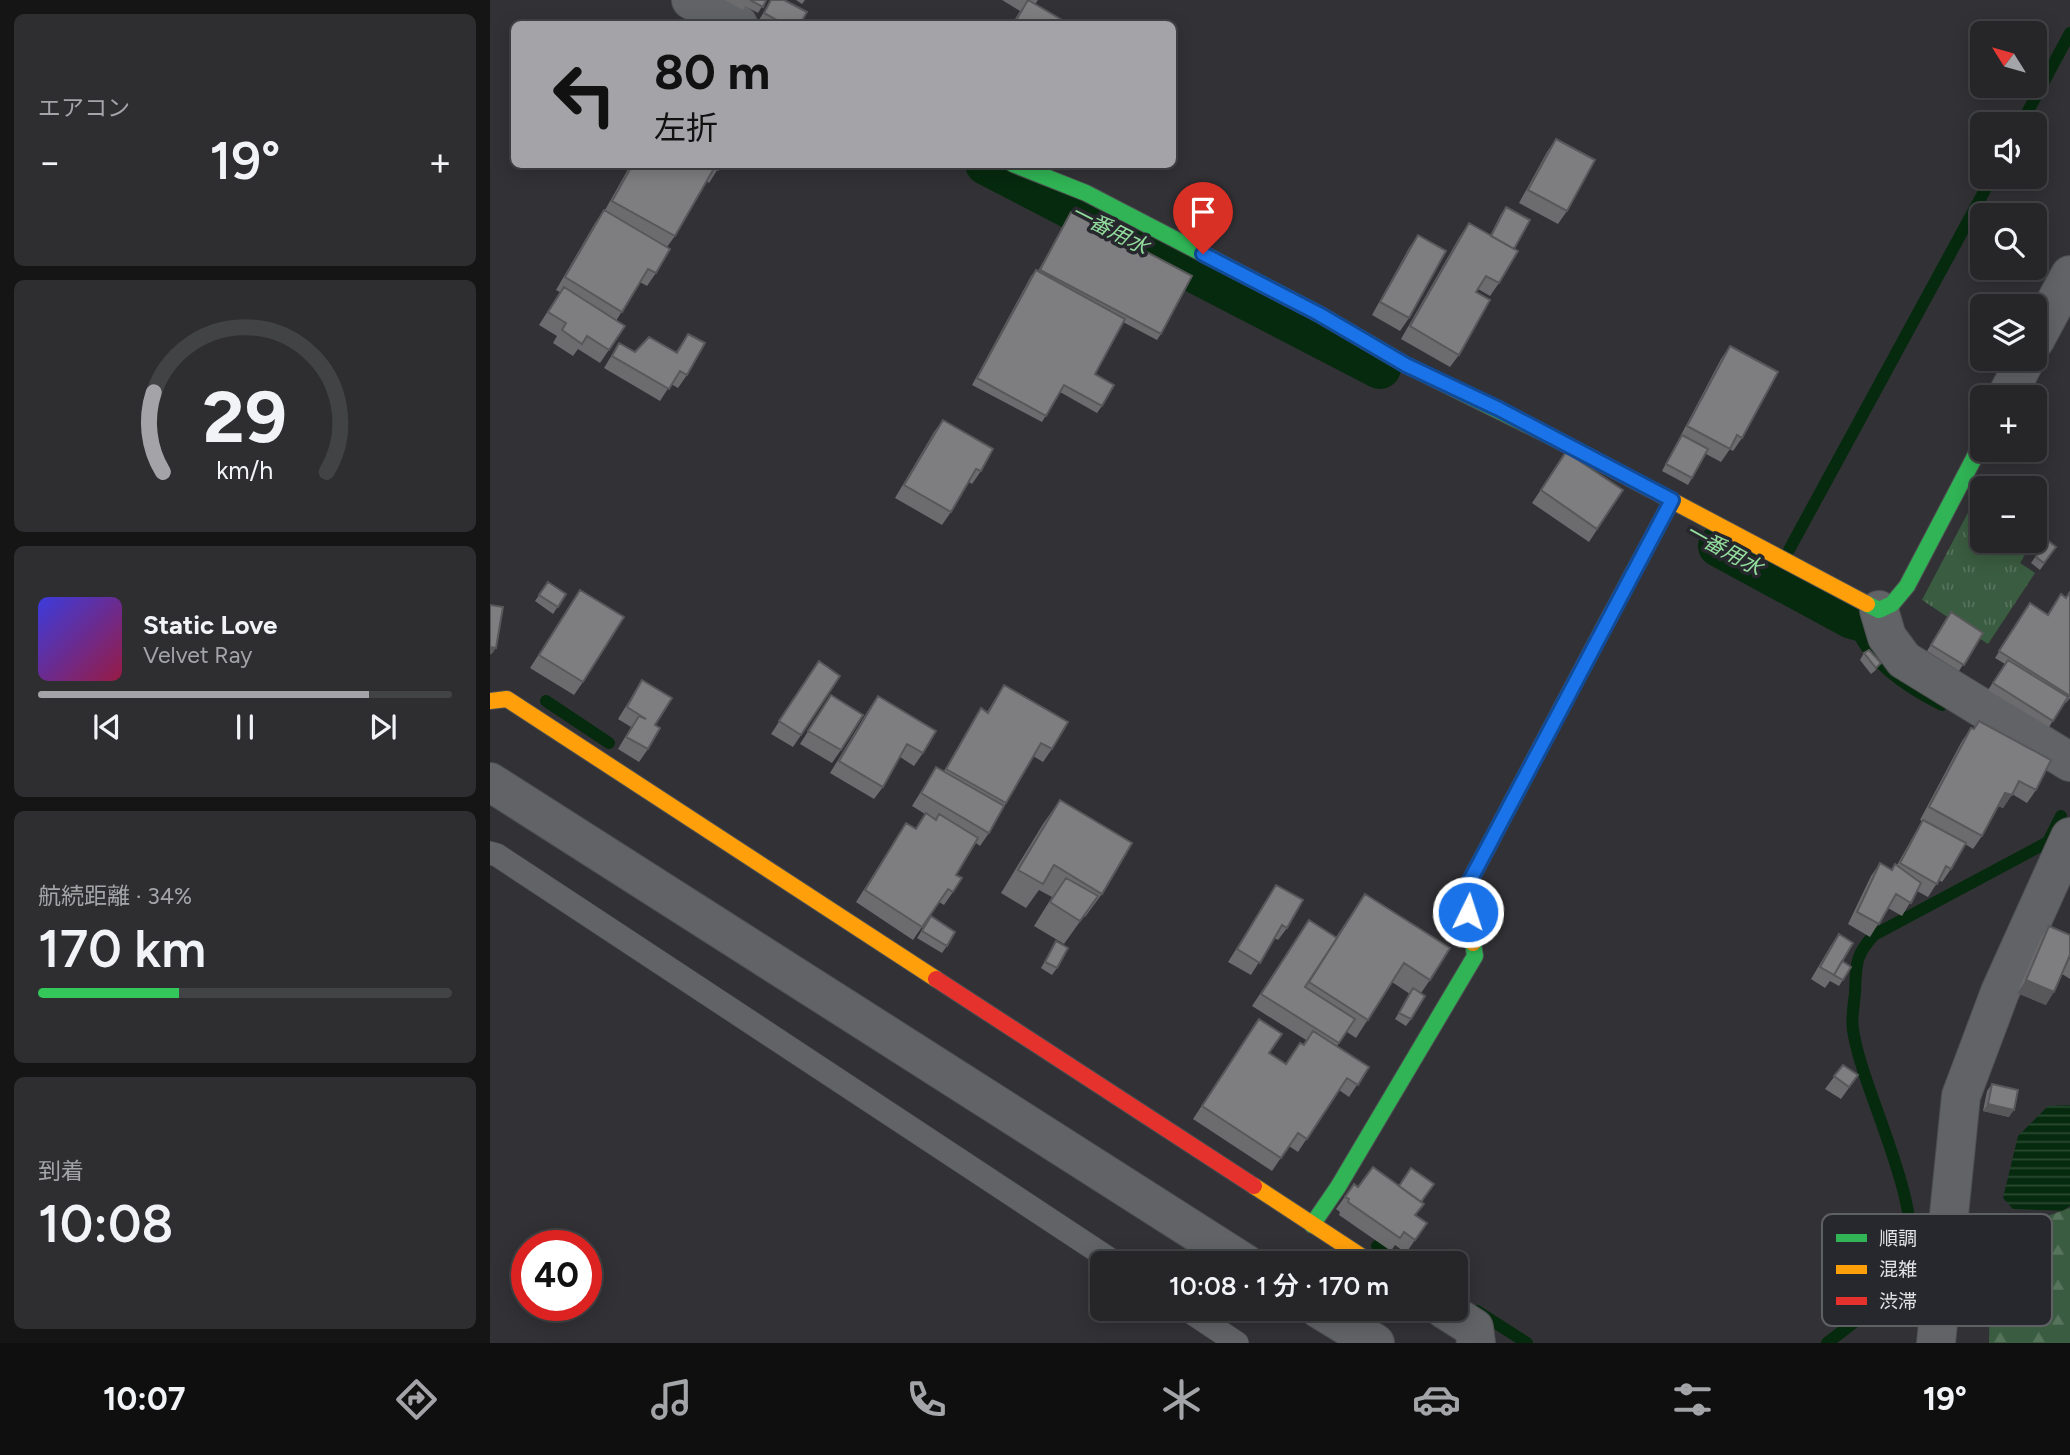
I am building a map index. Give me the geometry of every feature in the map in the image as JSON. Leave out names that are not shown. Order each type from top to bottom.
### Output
[{"type":"street","points":[[691,0],[732,21]]},
{"type":"street","points":[[1023,168],[1086,193],[1319,314],[1406,365],[1499,409],[1667,511],[1879,610],[1887,637],[1904,660],[2070,762]]},
{"type":"street","points":[[2047,318],[2070,275]]},
{"type":"street","points":[[1879,610],[1892,604],[1907,586],[1972,462]]},
{"type":"street","points":[[1315,1221],[1475,956],[1465,890],[1667,511]]},
{"type":"street","points":[[490,701],[507,699],[1315,1221],[1355,1251]]},
{"type":"street","points":[[490,782],[1226,1251]]},
{"type":"street","points":[[1949,1214],[1961,1096],[2000,992],[2070,837]]},
{"type":"street","points":[[1339,1321],[1375,1343]]},
{"type":"street","points":[[1463,1321],[1474,1328],[1476,1343]]},
{"type":"lane","points":[[490,853],[497,855],[1097,1251]]},
{"type":"lane","points":[[1204,1321],[1237,1343]]},
{"type":"green space","points":[[1970,509],[1970,553],[2026,553],[2020,563],[2035,573],[1988,644],[1922,600]]},
{"type":"green space","points":[[2070,1208],[2070,1343],[1989,1343],[1989,1326],[2052,1326],[2052,1214]]},
{"type":"shaded area","points":[[2070,1105],[2070,1206],[2062,1211],[2013,1209],[2003,1198],[2018,1136],[2048,1106]]},
{"type":"building","points":[[750,0],[766,0],[763,7]]},
{"type":"building","points":[[771,0],[784,0],[807,12],[802,21],[779,21],[764,13]]},
{"type":"building","points":[[1028,0],[1064,21],[1016,21]]},
{"type":"building","points":[[1556,139],[1595,160],[1567,211],[1528,190]]},
{"type":"building","points":[[631,168],[713,170],[675,236],[612,201]]},
{"type":"building","points":[[1506,207],[1530,220],[1514,249],[1491,236]]},
{"type":"building","points":[[604,210],[670,249],[656,273],[648,269],[622,312],[565,277]]},
{"type":"building","points":[[1071,212],[1192,276],[1161,334],[1040,270]]},
{"type":"building","points":[[1469,223],[1518,251],[1499,283],[1486,276],[1476,292],[1490,300],[1459,355],[1410,326]]},
{"type":"building","points":[[1418,235],[1446,251],[1409,318],[1380,302]]},
{"type":"building","points":[[1036,270],[1125,319],[1095,374],[1114,385],[1102,406],[1064,385],[1046,416],[977,378]]},
{"type":"building","points":[[564,287],[625,326],[609,350],[587,336],[582,344],[562,330],[566,323],[548,312]]},
{"type":"building","points":[[688,334],[705,343],[687,375],[680,371],[669,389],[612,356],[619,343],[635,352],[649,337],[677,353]]},
{"type":"building","points":[[1730,346],[1778,372],[1742,438],[1737,435],[1730,449],[1687,426]]},
{"type":"building","points":[[943,420],[993,449],[981,471],[976,469],[951,512],[904,485]]},
{"type":"building","points":[[1682,435],[1708,449],[1692,478],[1666,464]]},
{"type":"building","points":[[1566,452],[1623,490],[1597,529],[1541,490]]},
{"type":"building","points":[[2047,540],[2056,547],[2044,563],[2036,557],[2039,553],[2047,553]]},
{"type":"building","points":[[548,582],[566,594],[558,607],[539,595]]},
{"type":"building","points":[[580,590],[624,617],[583,682],[539,655]]},
{"type":"building","points":[[2070,592],[2070,696],[1999,651],[2030,603],[2048,615],[2061,594],[2066,598]]},
{"type":"building","points":[[490,605],[503,607],[496,648],[490,647]]},
{"type":"building","points":[[1951,612],[1983,633],[1964,665],[1931,645]]},
{"type":"building","points":[[1869,650],[1881,663],[1876,668],[1864,653]]},
{"type":"building","points":[[2008,660],[2068,697],[2053,721],[1993,683]]},
{"type":"building","points":[[819,661],[840,676],[801,735],[779,721]]},
{"type":"building","points":[[642,680],[672,698],[655,725],[660,728],[648,749],[626,737],[639,716],[646,719],[627,707]]},
{"type":"building","points":[[1004,685],[1068,722],[1052,749],[1041,743],[1006,803],[946,769],[981,708],[988,713]]},
{"type":"building","points":[[831,695],[863,715],[841,750],[808,731]]},
{"type":"building","points":[[878,696],[936,731],[923,753],[907,744],[883,787],[839,761]]},
{"type":"building","points":[[1979,721],[2051,760],[2036,790],[2019,781],[2012,795],[2005,793],[1982,836],[1929,807],[1971,728],[1974,729]]},
{"type":"building","points":[[936,767],[1004,806],[989,833],[921,793]]},
{"type":"building","points":[[1060,800],[1132,843],[1102,894],[1054,865],[1043,884],[1018,870]]},
{"type":"building","points":[[926,813],[936,820],[939,814],[978,838],[956,875],[962,878],[953,892],[948,889],[922,927],[865,890],[906,823],[916,829]]},
{"type":"building","points":[[1923,820],[1966,843],[1951,869],[1946,866],[1937,884],[1900,863]]},
{"type":"building","points":[[1880,863],[1892,870],[1895,864],[1921,883],[1911,903],[1896,894],[1879,924],[1857,912]]},
{"type":"building","points":[[1066,878],[1098,896],[1080,921],[1050,902]]},
{"type":"building","points":[[1276,885],[1303,900],[1287,928],[1282,925],[1260,963],[1237,949]]},
{"type":"building","points":[[1365,894],[1450,948],[1430,980],[1404,963],[1368,1020],[1309,982]]},
{"type":"building","points":[[931,916],[955,932],[947,946],[922,931]]},
{"type":"building","points":[[1309,920],[1337,938],[1305,987],[1355,1019],[1339,1043],[1261,994]]},
{"type":"building","points":[[2049,926],[2070,935],[2070,955],[2054,992],[2026,980]]},
{"type":"building","points":[[1839,934],[1853,943],[1834,975],[1820,967]]},
{"type":"building","points":[[1056,941],[1068,948],[1057,968],[1045,962]]},
{"type":"building","points":[[1842,961],[1851,967],[1843,980],[1834,975]]},
{"type":"building","points":[[1413,988],[1425,996],[1411,1019],[1399,1013]]},
{"type":"building","points":[[1259,1019],[1282,1034],[1269,1053],[1286,1064],[1300,1043],[1304,1045],[1313,1031],[1369,1067],[1358,1085],[1347,1078],[1307,1139],[1298,1133],[1281,1158],[1202,1106]]},
{"type":"building","points":[[1843,1065],[1858,1075],[1849,1087],[1834,1076]]},
{"type":"building","points":[[1992,1084],[2018,1090],[2014,1110],[1988,1104]]},
{"type":"building","points":[[1373,1167],[1424,1204],[1415,1215],[1427,1223],[1415,1240],[1404,1232],[1400,1238],[1348,1202],[1349,1199],[1345,1197],[1354,1184],[1358,1187]]},
{"type":"building","points":[[1411,1168],[1434,1184],[1421,1202],[1399,1186]]},
{"type":"waterway","points":[[2027,112],[2070,33]]},
{"type":"waterway","name":"一番用水","points":[[994,168],[1380,368]]},
{"type":"waterway","points":[[1789,550],[1985,189]]},
{"type":"waterway","name":"一番用水","points":[[1719,546],[1852,618],[1867,622]]},
{"type":"waterway","points":[[1852,618],[1866,646],[1888,670],[1942,705]]},
{"type":"waterway","points":[[546,701],[609,743]]},
{"type":"waterway","points":[[1908,1214],[1902,1185],[1859,1057],[1853,1030],[1852,1016],[1860,955],[1874,935],[2048,842],[2061,816]]},
{"type":"waterway","points":[[1377,1246],[1384,1251]]},
{"type":"waterway","points":[[1477,1311],[1527,1343]]},
{"type":"waterway","points":[[1827,1343],[1849,1326]]},
{"type":"traffic: fast","points":[[1023,168],[1086,193],[1319,314],[1406,365],[1550,436]]},
{"type":"traffic: fast","points":[[1867,604],[1879,610],[1892,604],[1907,586],[1972,462]]},
{"type":"traffic: fast","points":[[1610,616],[1672,500]]},
{"type":"traffic: fast","points":[[1312,1225],[1338,1187],[1475,956],[1473,943]]},
{"type":"traffic: slow","points":[[1550,436],[1867,604]]},
{"type":"traffic: slow","points":[[1473,943],[1465,890],[1610,616]]},
{"type":"traffic: slow","points":[[490,701],[507,699],[936,979]]},
{"type":"traffic: slow","points":[[1254,1186],[1353,1251]]},
{"type":"traffic: jam","points":[[936,979],[1254,1186]]},
{"type":"route","points":[[1203,254],[1319,314],[1406,365],[1499,409],[1672,500],[1465,890],[1468,912]]}]
